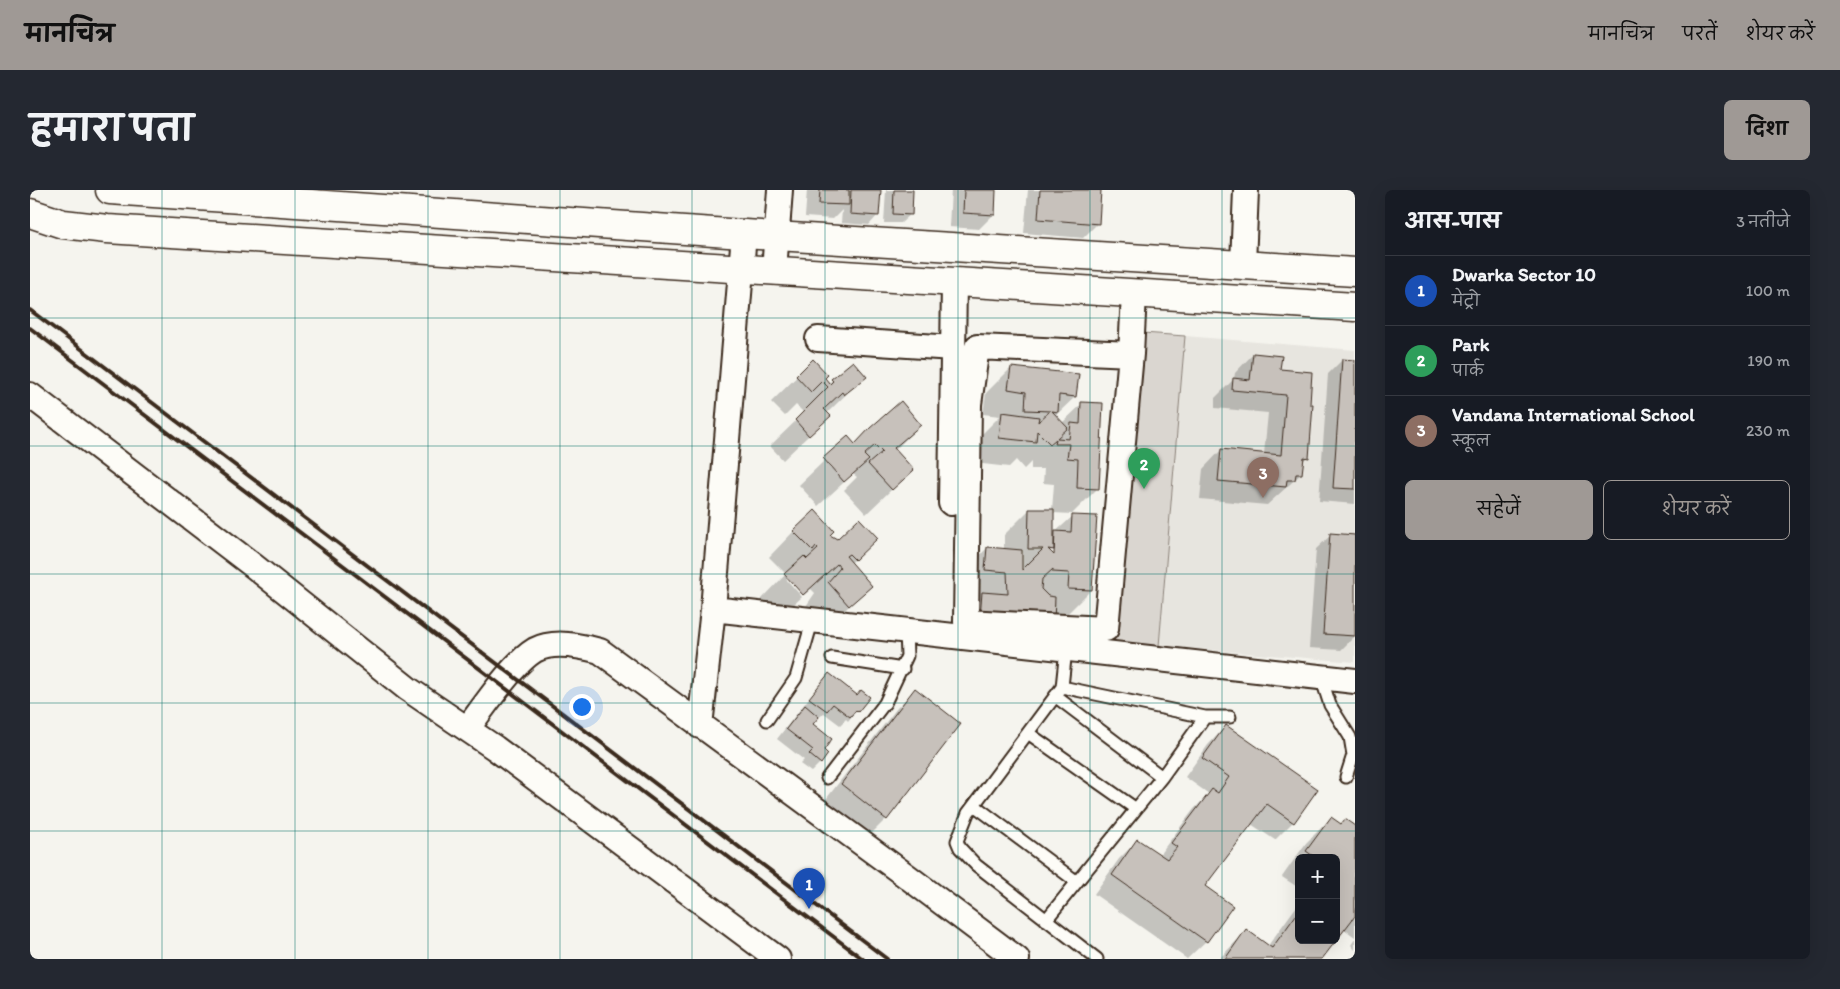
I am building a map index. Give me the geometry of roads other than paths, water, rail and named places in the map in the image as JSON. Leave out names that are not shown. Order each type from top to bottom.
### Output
[{"type":"street","points":[[110,190],[269,195],[744,234],[1355,272]]},
{"type":"street","points":[[774,271],[780,190]]},
{"type":"street","points":[[1243,264],[1246,190]]},
{"type":"street","points":[[30,214],[63,224],[107,229],[1355,307]]},
{"type":"street","points":[[700,726],[713,609],[744,234]]},
{"type":"street","points":[[950,605],[954,282]]},
{"type":"street","points":[[1131,354],[977,347],[969,404],[966,622],[1106,629],[1131,354],[1134,294]]},
{"type":"street","points":[[818,338],[953,348]]},
{"type":"street","points":[[30,394],[408,689],[467,729],[778,959]]},
{"type":"street","points":[[713,609],[812,622],[906,631],[1065,659],[1355,681]]},
{"type":"street","points":[[467,729],[523,660],[536,650],[553,646],[579,646],[600,652],[908,876],[1017,959]]},
{"type":"lane","points":[[767,720],[796,678],[812,622]]},
{"type":"lane","points":[[827,778],[885,703],[907,656],[906,631]]},
{"type":"lane","points":[[832,658],[903,668]]},
{"type":"lane","points":[[1065,659],[1059,692],[974,806],[962,825],[957,841],[960,848],[976,865],[1097,959]]},
{"type":"lane","points":[[1321,677],[1330,706],[1350,737],[1353,755],[1346,777]]},
{"type":"lane","points":[[1059,692],[1205,717],[1230,717]]},
{"type":"lane","points":[[1059,692],[1162,777]]},
{"type":"lane","points":[[1046,920],[1162,777],[1205,717]]},
{"type":"lane","points":[[1028,733],[1136,809]]},
{"type":"lane","points":[[974,806],[1077,882]]},
{"type":"railway","points":[[30,310],[887,959]]},
{"type":"railway","points":[[30,328],[863,959]]},
{"type":"place","name":"Park","points":[[1144,489]]},
{"type":"place","name":"Vandana International School","points":[[1263,498]]},
{"type":"place","name":"Dwarka Sector 10","points":[[809,909]]}]
